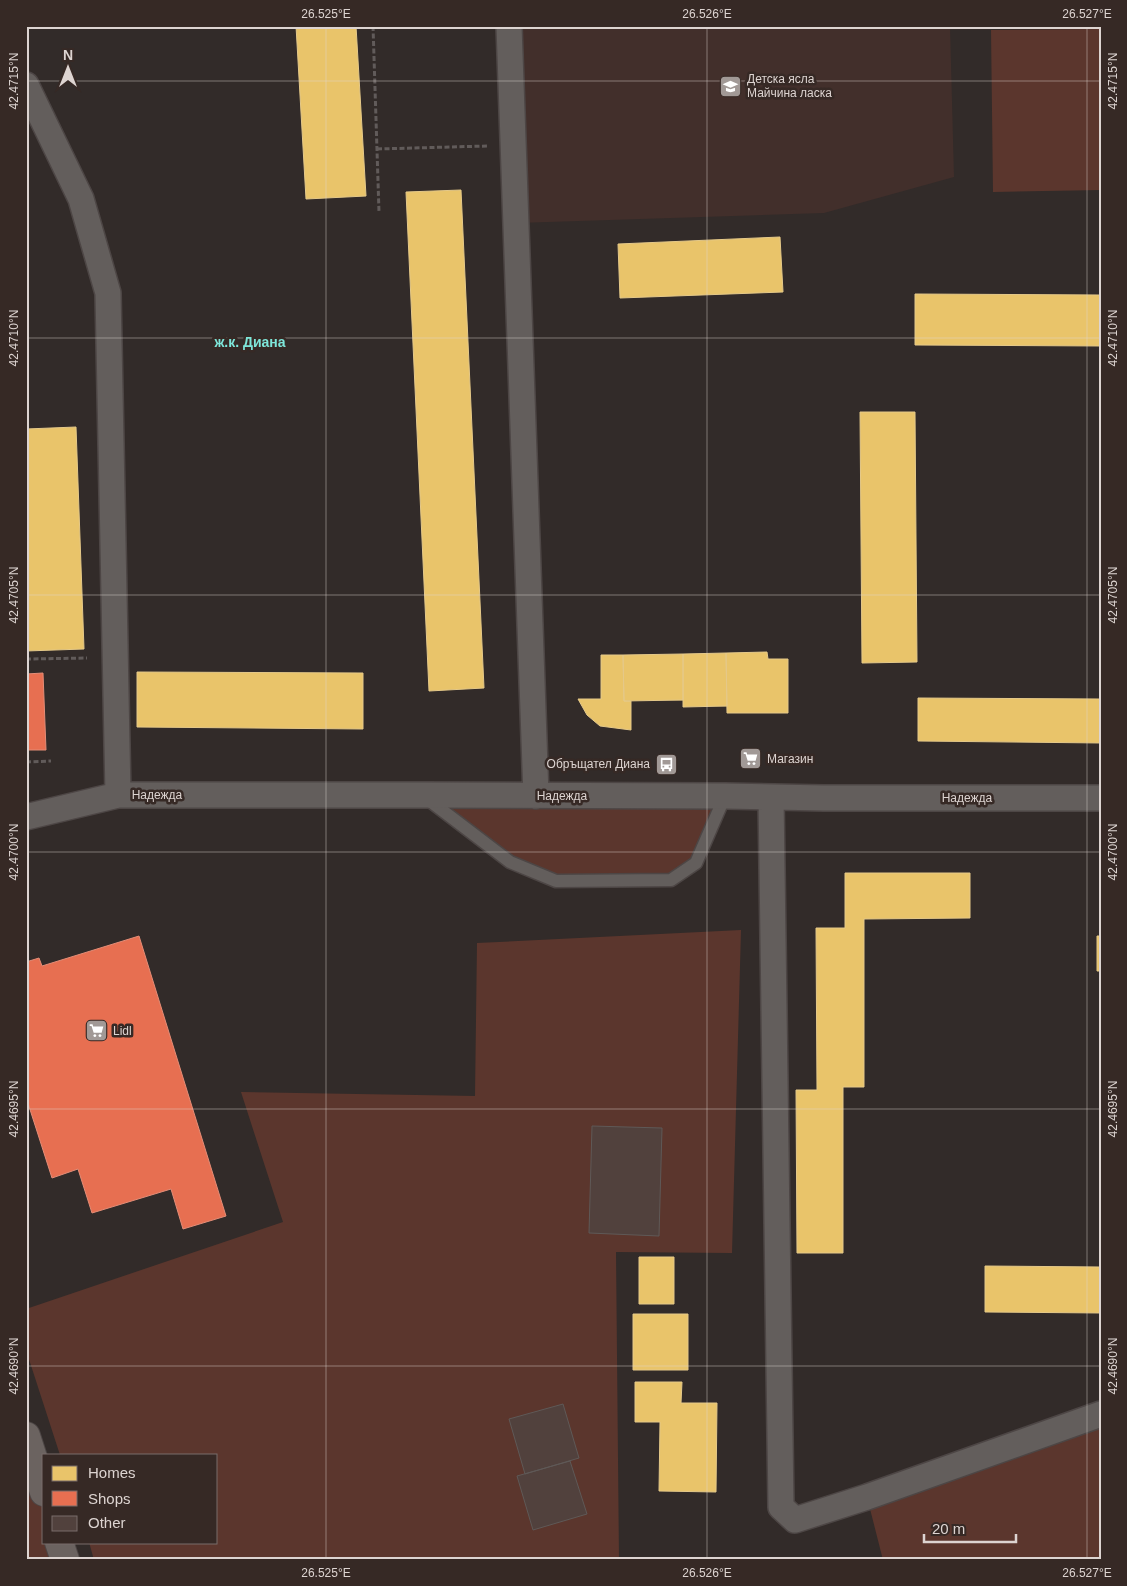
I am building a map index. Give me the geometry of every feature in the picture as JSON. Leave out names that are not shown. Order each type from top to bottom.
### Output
[{"type":"main road","points":[[26,1436],[42,1486]]},
{"type":"main road","points":[[60,1544],[65,1560]]},
{"type":"street","points":[[509,26],[536,796]]},
{"type":"street","points":[[26,85],[81,199],[108,293],[118,795]]},
{"type":"street","name":"Надежда","points":[[26,817],[118,795],[1101,798]]},
{"type":"street","points":[[771,797],[781,1507],[795,1520],[884,1491],[1101,1414]]},
{"type":"lane","points":[[422,795],[510,862],[556,881],[671,880],[696,863],[725,796]]},
{"type":"path","points":[[373,26],[379,212]]},
{"type":"path","points":[[377,148],[513,146]]},
{"type":"path","points":[[26,659],[116,657]]},
{"type":"path","points":[[26,762],[51,761]]},
{"type":"shaded area","name":"Детска ясла Майчина ласка","points":[[509,26],[950,26],[954,177],[824,213],[517,223]]},
{"type":"shaded area","points":[[1101,29],[1101,190],[993,192],[991,30]]},
{"type":"shaded area","points":[[422,795],[725,796],[696,863],[671,880],[556,881],[510,862]]},
{"type":"shaded area","points":[[741,930],[732,1253],[616,1252],[619,1560],[94,1560],[90,1544],[218,1544],[218,1454],[60,1454],[26,1350],[26,1309],[283,1222],[241,1092],[475,1096],[477,943]]},
{"type":"shaded area","points":[[1101,1414],[1101,1560],[883,1560],[867,1497]]},
{"type":"shaded area","points":[[26,1436],[42,1486],[42,1544],[60,1544],[65,1560],[26,1560]]},
{"type":"building: Homes","points":[[296,26],[356,26],[366,196],[306,199]]},
{"type":"building: Homes","points":[[461,190],[484,688],[429,691],[406,192]]},
{"type":"building: Homes","points":[[780,237],[783,292],[620,298],[618,244]]},
{"type":"building: Homes","points":[[915,294],[1101,295],[1101,346],[915,345]]},
{"type":"building: Homes","points":[[860,412],[915,412],[917,662],[862,663]]},
{"type":"building: Homes","points":[[76,427],[84,649],[26,651],[26,429]]},
{"type":"building: Homes","points":[[767,652],[768,659],[788,659],[788,713],[727,713],[726,653]]},
{"type":"building: Homes","points":[[726,653],[727,706],[683,707],[683,654]]},
{"type":"building: Homes","points":[[683,654],[683,700],[624,701],[623,655]]},
{"type":"building: Homes","points":[[601,655],[623,655],[624,701],[631,701],[631,730],[600,726],[587,715],[578,699],[601,699]]},
{"type":"building: Homes","points":[[137,672],[363,673],[363,729],[137,727]]},
{"type":"building: Homes","points":[[918,698],[1101,699],[1101,743],[918,741]]},
{"type":"building: Homes","points":[[845,873],[970,873],[970,918],[864,919],[864,1087],[843,1087],[843,1253],[797,1253],[796,1090],[817,1090],[816,928],[845,928]]},
{"type":"building: Homes","points":[[1097,936],[1101,936],[1101,971],[1097,971]]},
{"type":"building: Homes","points":[[639,1257],[674,1257],[674,1304],[639,1304]]},
{"type":"building: Homes","points":[[985,1266],[1101,1267],[1101,1313],[985,1312]]},
{"type":"building: Homes","points":[[633,1314],[688,1314],[688,1370],[633,1370]]},
{"type":"building: Homes","points":[[635,1382],[682,1382],[681,1403],[717,1403],[716,1492],[659,1491],[660,1422],[635,1422]]},
{"type":"building: Shops","points":[[43,673],[46,750],[26,750],[26,674]]},
{"type":"building: Shops","name":"Lidl","points":[[139,936],[226,1216],[183,1229],[171,1189],[92,1213],[78,1169],[52,1178],[26,1097],[26,962],[39,958],[42,966]]},
{"type":"building: Other","points":[[592,1126],[662,1128],[659,1236],[589,1233]]},
{"type":"building: Other","points":[[563,1404],[579,1458],[525,1474],[509,1419]]},
{"type":"building: Other","points":[[570,1461],[587,1514],[533,1530],[517,1476]]},
{"type":"place","name":"Детска ясла Майчина ласка","points":[[731,86]]},
{"type":"place","name":"Магазин","points":[[751,759]]},
{"type":"place","name":"Обръщател Диана","points":[[666,764]]},
{"type":"place","name":"Lidl","points":[[97,1031]]},
{"type":"district","name":"ж.к. Диана","points":[[250,342]]}]
